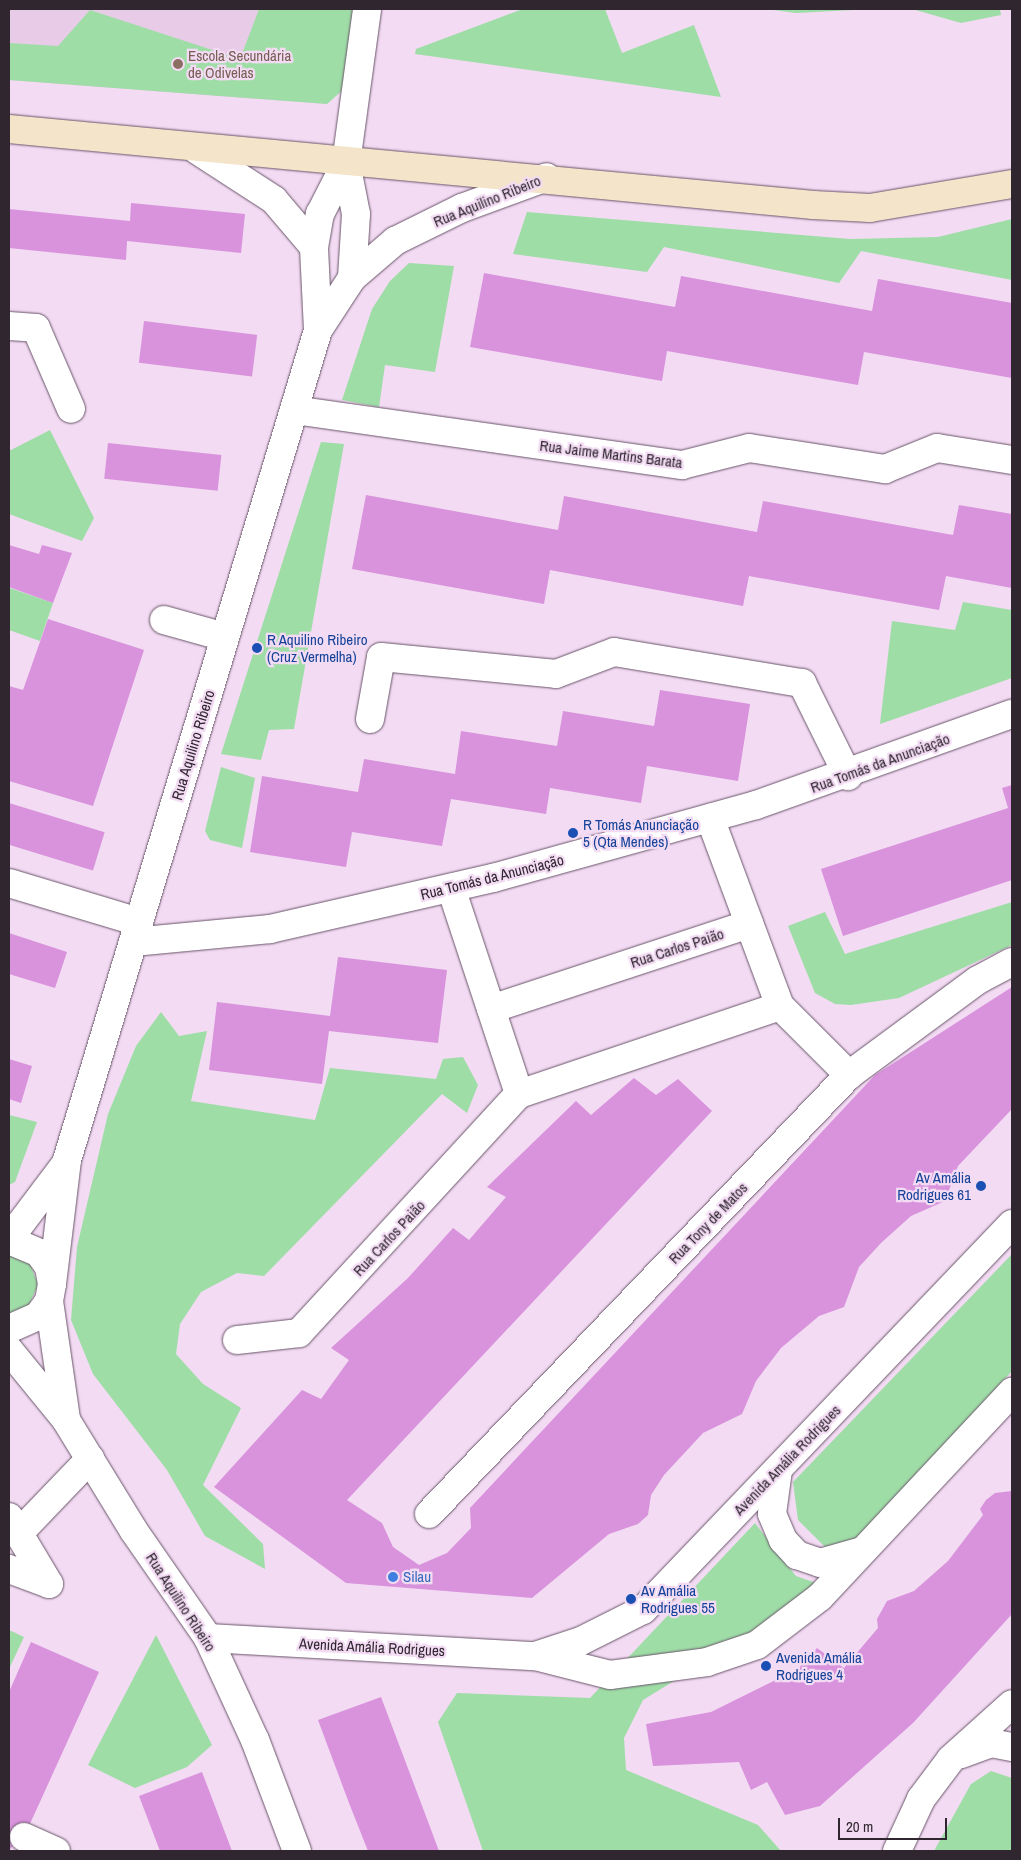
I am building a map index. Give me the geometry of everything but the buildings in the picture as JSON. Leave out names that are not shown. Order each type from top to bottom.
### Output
[{"type":"main road","points":[[9,129],[198,150],[346,163],[548,177],[870,208],[1012,184]]},
{"type":"street","name":"Rua Aquilino Ribeiro","points":[[352,278],[356,214],[346,163],[367,9]]},
{"type":"street","points":[[198,150],[274,200],[314,247]]},
{"type":"street","name":"Rua Aquilino Ribeiro","points":[[318,330],[314,247],[320,214],[346,163]]},
{"type":"street","name":"Rua Aquilino Ribeiro","points":[[66,1420],[50,1293],[67,1160],[318,330],[352,278],[395,241],[462,208],[548,177]]},
{"type":"street","points":[[9,326],[36,328],[71,409]]},
{"type":"street","name":"Rua Jaime Martins Barata","points":[[294,410],[682,465],[749,448],[885,469],[938,448],[1012,460]]},
{"type":"street","points":[[164,620],[225,637]]},
{"type":"street","points":[[370,719],[381,657],[556,674],[614,652],[802,683],[848,776]]},
{"type":"street","name":"Rua Tomás da Anunciação","points":[[136,932],[270,929],[451,888],[710,818],[848,776],[1012,714]]},
{"type":"street","points":[[710,818],[780,1006],[849,1075]]},
{"type":"street","points":[[9,884],[136,932]]},
{"type":"street","points":[[451,888],[519,1094]]},
{"type":"street","name":"Rua Carlos Paião","points":[[492,1009],[749,924]]},
{"type":"street","name":"Rua Tony de Matos","points":[[429,1514],[849,1075],[978,980],[1012,962]]},
{"type":"street","name":"Rua Carlos Paião","points":[[237,1340],[300,1333],[519,1094],[780,1006]]},
{"type":"street","name":"Rua Aquilino Ribeiro","points":[[9,1239],[67,1160]]},
{"type":"street","name":"Avenida Amália Rodrigues","points":[[536,1656],[581,1641],[643,1610],[1012,1224]]},
{"type":"street","points":[[9,1239],[39,1253],[49,1267],[50,1293],[38,1316],[9,1329]]},
{"type":"street","name":"Rua Aquilino Ribeiro","points":[[9,1350],[66,1420],[208,1638],[255,1740],[297,1851]]},
{"type":"street","name":"Avenida Amália Rodrigues","points":[[208,1638],[536,1656],[610,1675],[707,1662],[756,1645],[792,1620],[868,1548],[1012,1392]]},
{"type":"street","points":[[9,1569],[49,1584],[14,1525],[90,1459]]},
{"type":"street","points":[[778,1470],[772,1514],[783,1540],[797,1555],[820,1563],[868,1548]]},
{"type":"street","points":[[897,1851],[921,1799],[951,1759],[1012,1704]]},
{"type":"street","points":[[951,1759],[992,1743],[1012,1747]]},
{"type":"street","points":[[24,1837],[56,1851]]},
{"type":"shaded area","name":"Escola Secundária de Odivelas","points":[[9,9],[356,9],[327,104],[9,80]]},
{"type":"green space","name":"Escola Secundária de Odivelas","points":[[259,9],[356,9],[344,89],[327,104],[9,80],[9,43],[58,46],[90,10],[240,59]]},
{"type":"green space","points":[[523,9],[605,9],[622,53],[694,25],[721,97],[415,54],[416,49]]},
{"type":"green space","points":[[766,9],[873,9],[796,13]]},
{"type":"green space","points":[[912,9],[1000,9],[1001,15],[961,23]]},
{"type":"green space","points":[[527,212],[850,239],[938,237],[1012,219],[1012,280],[861,251],[839,283],[664,247],[647,272],[513,254]]},
{"type":"green space","points":[[409,263],[454,266],[435,372],[385,365],[379,407],[342,400],[372,309],[390,281]]},
{"type":"green space","points":[[50,430],[94,518],[82,541],[9,514],[9,451]]},
{"type":"green space","points":[[321,442],[344,444],[294,729],[269,730],[261,760],[221,754]]},
{"type":"green space","points":[[10,588],[53,603],[40,641],[9,630]]},
{"type":"green space","points":[[963,602],[1012,610],[1012,678],[880,724],[892,621],[955,630]]},
{"type":"green space","points":[[221,767],[255,778],[242,848],[210,840],[205,831]]},
{"type":"green space","points":[[1012,902],[1012,945],[899,998],[851,1005],[835,1004],[815,993],[788,926],[825,912],[845,954]]},
{"type":"green space","points":[[161,1012],[179,1036],[207,1031],[191,1101],[315,1120],[330,1068],[436,1079],[443,1059],[463,1057],[478,1085],[467,1113],[442,1094],[264,1276],[237,1273],[201,1292],[180,1324],[176,1354],[203,1384],[241,1408],[203,1485],[263,1544],[265,1569],[205,1536],[167,1470],[93,1374],[71,1320],[77,1247],[108,1114],[136,1046]]},
{"type":"green space","points":[[9,1115],[37,1122],[15,1182],[9,1185]]},
{"type":"green space","points":[[9,1254],[30,1263],[38,1285],[28,1307],[9,1315]]},
{"type":"green space","points":[[1012,1254],[1012,1371],[862,1536],[837,1549],[825,1547],[798,1520],[793,1482]]},
{"type":"green space","points":[[755,1523],[796,1576],[816,1583],[781,1615],[643,1700],[624,1738],[626,1770],[758,1825],[781,1851],[483,1851],[438,1722],[457,1693],[590,1698]]},
{"type":"green space","points":[[9,1630],[24,1637],[9,1669]]},
{"type":"green space","points":[[156,1635],[212,1745],[187,1767],[135,1788],[88,1765]]},
{"type":"green space","points":[[991,1771],[1012,1778],[1012,1851],[934,1851],[971,1784]]},
{"type":"place","name":"Escola Secundária de Odivelas","points":[[178,64]]},
{"type":"place","name":"R Aquilino Ribeiro (Cruz Vermelha)","points":[[257,648]]},
{"type":"place","name":"R Tomás Anunciação 5 (Qta Mendes)","points":[[573,833]]},
{"type":"place","name":"Av Amália Rodrigues 61","points":[[981,1186]]},
{"type":"place","name":"Silau","points":[[393,1577]]},
{"type":"place","name":"Av Amália Rodrigues 55","points":[[631,1599]]},
{"type":"place","name":"Avenida Amália Rodrigues 4","points":[[766,1666]]}]
